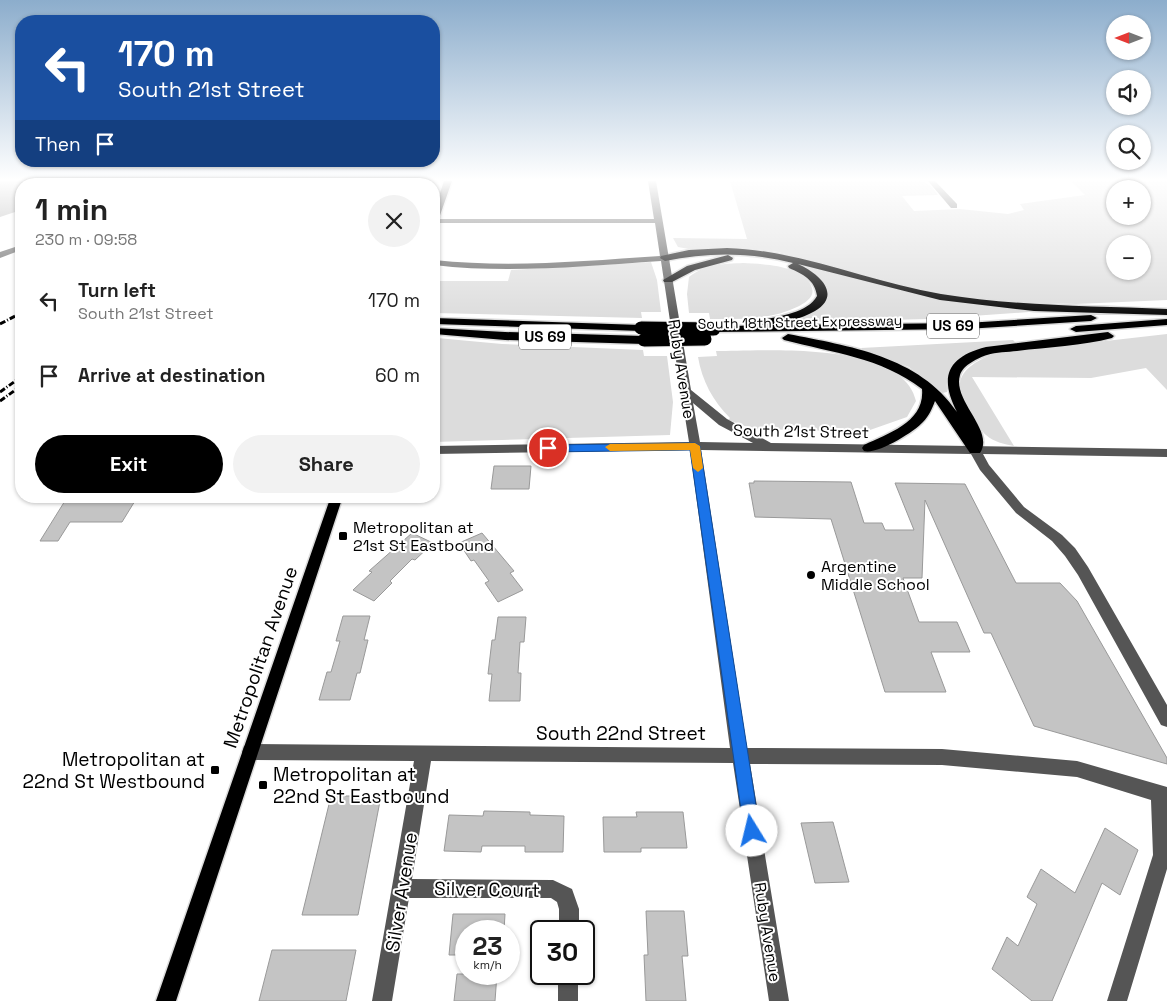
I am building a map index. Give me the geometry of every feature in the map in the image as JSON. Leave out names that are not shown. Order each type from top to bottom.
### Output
[{"type":"highway","points":[[665,258],[686,253],[764,253],[949,299],[1034,308],[1167,312]]},
{"type":"highway","points":[[665,258],[732,257],[759,259],[795,267],[819,282],[822,291],[816,306],[805,311],[738,329]]},
{"type":"highway","points":[[668,280],[691,268],[732,257]]},
{"type":"highway","name":"South 18th Street Expressway","points":[[716,334],[738,329],[966,326],[1167,312]]},
{"type":"highway","name":"South 18th Street Expressway","points":[[442,328],[642,334],[716,334],[788,338],[1004,332],[1167,322]]},
{"type":"highway","points":[[975,450],[975,433],[952,388],[952,376],[958,367],[970,357],[986,351],[1009,347],[1141,333],[1167,327]]},
{"type":"highway","points":[[788,338],[847,349],[893,364],[914,376],[942,401],[975,450]]},
{"type":"highway","points":[[868,448],[903,430],[919,418],[928,403],[928,387]]},
{"type":"main road","name":"Metropolitan Avenue","points":[[166,1001],[335,503]]},
{"type":"street","name":"Ruby Avenue","points":[[659,228],[684,389],[695,446],[740,756],[779,1001]]},
{"type":"street","points":[[0,254],[15,250]]},
{"type":"street","points":[[440,264],[472,267],[539,267],[665,258]]},
{"type":"street","points":[[684,389],[723,422],[771,447]]},
{"type":"street","name":"South 21st Street","points":[[440,450],[695,446],[1167,453]]},
{"type":"street","points":[[975,450],[984,468],[1020,510],[1057,538],[1070,552],[1083,571],[1167,720]]},
{"type":"street","name":"South 22nd Street","points":[[250,752],[942,757],[1077,770],[1163,795]]},
{"type":"street","name":"Silver Avenue","points":[[382,1001],[424,753]]},
{"type":"street","points":[[1117,1001],[1162,855],[1163,795]]},
{"type":"street","name":"Silver Court","points":[[401,888],[553,889],[565,896],[569,909],[569,920]]},
{"type":"street","points":[[568,985],[568,1001]]},
{"type":"shaded area","points":[[744,228],[1167,228],[1167,300],[1076,304],[1007,302],[961,297],[911,287],[778,252],[745,248],[689,249],[678,247],[673,238],[747,239]]},
{"type":"shaded area","points":[[651,262],[657,280],[661,312],[641,312],[642,318],[440,313],[440,281],[508,281],[511,270]]},
{"type":"shaded area","points":[[743,263],[772,265],[793,270],[808,280],[813,291],[811,297],[797,307],[766,317],[710,319],[709,313],[689,313],[687,294],[689,277],[708,267]]},
{"type":"shaded area","points":[[811,267],[920,296],[1026,310],[1029,312],[929,319],[798,322],[795,319],[815,310],[822,305],[826,298],[825,284],[819,276],[808,268]]},
{"type":"shaded area","points":[[1167,334],[1167,390],[1146,368],[1091,378],[972,377],[1014,446],[996,441],[986,435],[970,411],[961,389],[961,378],[964,373],[978,361],[993,354]]},
{"type":"shaded area","points":[[440,338],[502,344],[643,350],[644,356],[667,356],[673,402],[670,435],[440,442]]},
{"type":"shaded area","points":[[1013,340],[1016,343],[979,349],[959,359],[952,367],[948,378],[947,392],[942,393],[909,367],[861,348]]},
{"type":"shaded area","points":[[716,351],[797,351],[829,353],[859,358],[886,367],[906,381],[916,401],[907,417],[870,430],[753,429],[728,420],[730,418],[713,398],[705,382],[698,357],[717,356]]},
{"type":"building","points":[[494,466],[531,466],[529,489],[491,489]]},
{"type":"building","points":[[754,481],[851,482],[864,523],[882,523],[885,530],[914,530],[895,483],[965,484],[1016,583],[1060,583],[1077,601],[1167,758],[1167,764],[1034,726],[991,633],[984,633],[925,500],[922,578],[903,578],[919,622],[957,622],[970,652],[931,652],[946,692],[885,692],[831,519],[755,517],[749,483],[754,483]]},
{"type":"building","points":[[64,503],[134,503],[122,522],[70,522],[58,541],[40,541]]},
{"type":"building","points":[[412,533],[433,543],[415,560],[412,559],[390,581],[392,583],[374,601],[353,590],[372,572],[369,571]]},
{"type":"building","points":[[482,533],[514,571],[510,573],[523,590],[498,602],[485,583],[489,581],[474,560],[471,561],[459,543]]},
{"type":"building","points":[[343,616],[370,616],[364,640],[368,640],[360,673],[357,673],[350,700],[319,700],[327,672],[331,672],[340,641],[336,641]]},
{"type":"building","points":[[498,617],[526,617],[524,642],[520,642],[518,673],[521,673],[520,701],[489,701],[492,674],[488,674],[492,640],[495,640]]},
{"type":"building","points":[[331,796],[381,796],[358,915],[302,915]]},
{"type":"building","points":[[484,811],[530,812],[530,815],[564,816],[563,852],[525,852],[525,846],[482,846],[481,852],[444,851],[449,815],[483,816]]},
{"type":"building","points":[[636,812],[683,812],[687,848],[641,848],[641,852],[604,852],[603,817],[637,817]]},
{"type":"building","points":[[833,822],[849,882],[815,883],[801,823]]},
{"type":"building","points":[[1105,828],[1138,850],[1120,895],[1102,883],[1052,1001],[1032,1001],[992,969],[1007,937],[1018,946],[1037,904],[1027,897],[1041,869],[1075,893]]},
{"type":"building","points":[[646,911],[684,911],[688,956],[682,956],[686,1001],[646,1001],[644,955],[648,955]]},
{"type":"building","points":[[453,914],[505,914],[505,920],[455,920],[455,955],[449,955]]},
{"type":"building","points":[[272,950],[356,950],[346,1001],[259,1001]]},
{"type":"building","points":[[456,985],[496,985],[495,1001],[454,1001]]},
{"type":"railway","points":[[0,324],[15,316]]},
{"type":"railway","points":[[0,392],[15,381]]},
{"type":"railway","points":[[0,401],[15,390]]},
{"type":"slow traffic","points":[[610,447],[695,446],[698,468]]},
{"type":"place","name":"Metropolitan at 21st St Eastbound","points":[[343,536]]},
{"type":"place","name":"Argentine Middle School","points":[[811,575]]},
{"type":"place","name":"Metropolitan at 22nd St Westbound","points":[[215,770]]},
{"type":"place","name":"Metropolitan at 22nd St Eastbound","points":[[263,785]]},
{"type":"route","points":[[548,448],[695,446],[752,831]]}]
